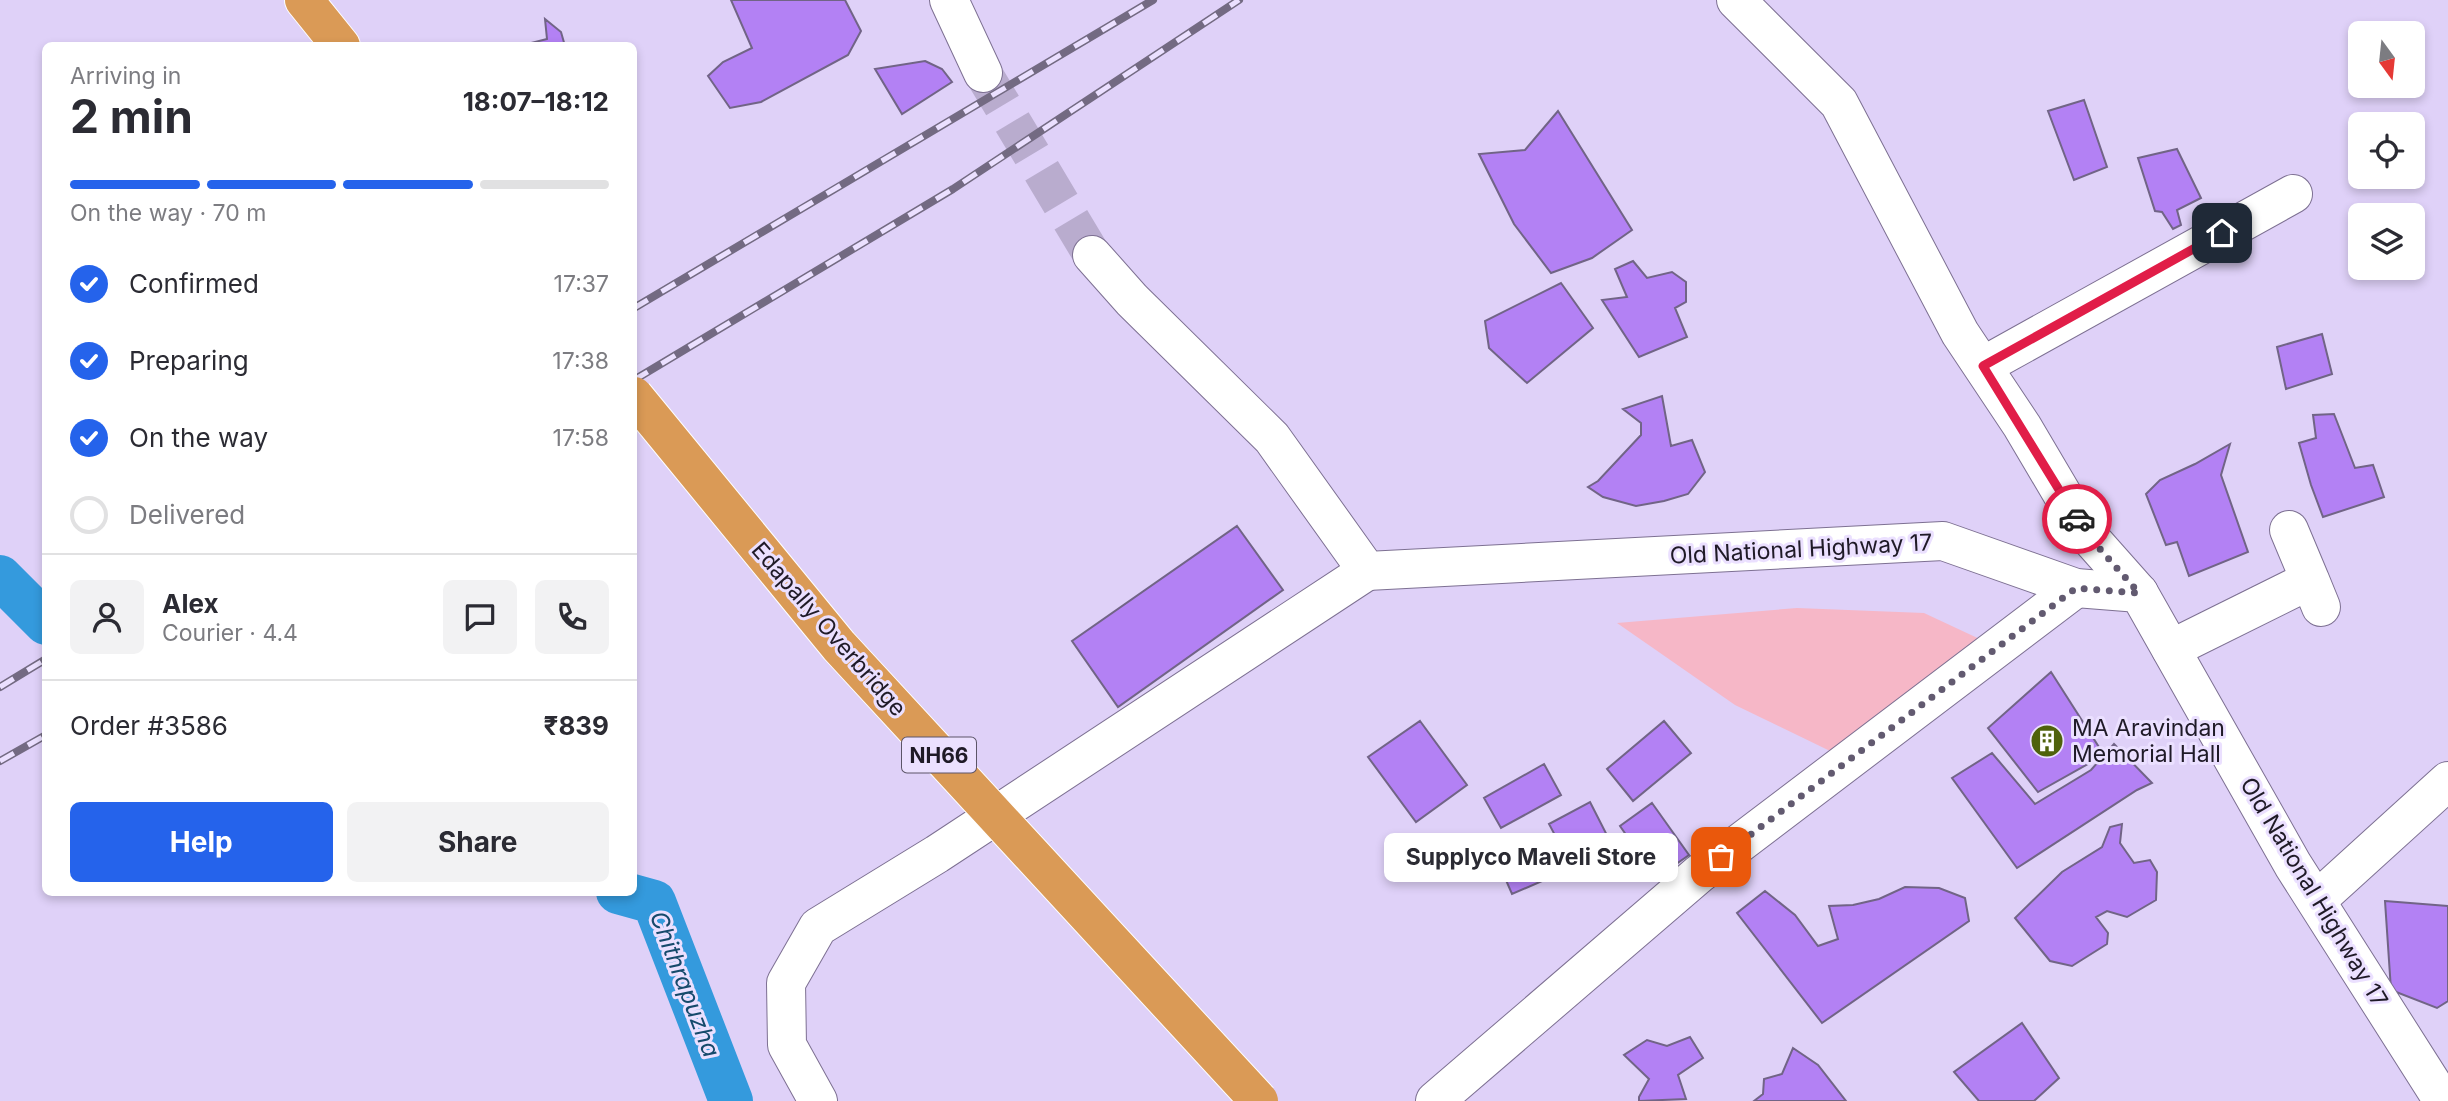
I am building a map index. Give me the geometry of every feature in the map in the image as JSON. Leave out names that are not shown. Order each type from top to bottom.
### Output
[{"type":"highway","points":[[304,0],[338,42]]},
{"type":"highway","name":"Edapally Overbridge","points":[[637,400],[839,646],[1259,1101]]},
{"type":"street","points":[[949,0],[983,73]]},
{"type":"street","points":[[1736,0],[1839,103],[1959,333],[1983,366],[2084,531],[2139,593]]},
{"type":"street","points":[[1983,366],[2293,194]]},
{"type":"street","points":[[818,1101],[787,1045],[786,983],[818,927],[937,854],[1367,571],[1272,438],[1132,300],[1092,255]]},
{"type":"street","points":[[2171,649],[2316,594],[2289,530]]},
{"type":"street","name":"Old National Highway 17","points":[[1367,571],[1943,541],[2076,588],[2139,593],[2293,865],[2444,1101]]},
{"type":"street","points":[[1435,1101],[1699,874],[2076,588]]},
{"type":"street","points":[[2317,900],[2448,781]]},
{"type":"shaded area","points":[[1797,608],[1924,613],[2016,656],[1861,766],[1735,705],[1617,623]]},
{"type":"building","points":[[731,0],[845,0],[861,31],[848,55],[761,102],[730,108],[708,76],[723,62],[752,48]]},
{"type":"building","points":[[545,19],[561,32],[564,42],[535,42],[547,39]]},
{"type":"building","points":[[925,61],[942,69],[952,82],[902,114],[875,69]]},
{"type":"building","points":[[2084,100],[2107,167],[2074,180],[2048,111]]},
{"type":"building","points":[[1558,111],[1632,230],[1592,258],[1551,273],[1514,224],[1479,154],[1525,150]]},
{"type":"building","points":[[2177,149],[2201,198],[2177,210],[2181,225],[2173,229],[2162,212],[2155,211],[2138,158]]},
{"type":"building","points":[[1633,261],[1647,278],[1672,272],[1686,282],[1686,302],[1675,308],[1687,337],[1639,357],[1602,300],[1627,297],[1615,269]]},
{"type":"building","points":[[1561,283],[1593,328],[1527,383],[1489,348],[1485,321]]},
{"type":"building","points":[[2322,334],[2332,374],[2286,389],[2277,347]]},
{"type":"building","points":[[1662,396],[1671,446],[1692,440],[1705,472],[1688,494],[1636,506],[1603,497],[1588,487],[1598,481],[1641,435],[1641,423],[1623,409]]},
{"type":"building","points":[[2334,414],[2355,468],[2373,465],[2384,497],[2323,517],[2299,443],[2316,438],[2313,415]]},
{"type":"building","points":[[2230,444],[2221,475],[2248,552],[2189,576],[2177,542],[2166,545],[2146,494],[2160,480]]},
{"type":"building","points":[[1237,526],[1283,590],[1118,707],[1072,641]]},
{"type":"building","name":"MA Aravindan Memorial Hall","points":[[2051,672],[2104,755],[2038,792],[1988,728]]},
{"type":"building","points":[[1420,721],[1467,785],[1416,822],[1368,757]]},
{"type":"building","points":[[1664,721],[1691,753],[1633,801],[1607,769]]},
{"type":"building","points":[[2114,744],[2152,783],[2017,868],[1952,778],[1992,753],[2035,804],[2091,770]]},
{"type":"building","points":[[1544,764],[1561,795],[1501,828],[1484,798]]},
{"type":"building","points":[[1590,802],[1614,849],[1574,871],[1549,824]]},
{"type":"building","points":[[1652,803],[1689,855],[1656,878],[1620,826]]},
{"type":"building","points":[[2122,824],[2120,843],[2134,863],[2150,860],[2157,872],[2156,900],[2127,917],[2107,911],[2096,917],[2108,933],[2107,944],[2072,966],[2050,961],[2015,918],[2062,872],[2102,847],[2110,827]]},
{"type":"building","points":[[1539,836],[1556,875],[1512,894],[1495,855]]},
{"type":"building","points":[[1905,887],[1939,888],[1965,898],[1969,921],[1822,1023],[1737,913],[1765,891],[1795,915],[1818,946],[1838,939],[1829,906],[1853,905],[1879,899]]},
{"type":"building","points":[[2385,901],[2448,906],[2448,1001],[2437,1008],[2391,990]]},
{"type":"building","points":[[2022,1023],[2059,1078],[2034,1101],[1979,1101],[1954,1072]]},
{"type":"building","points":[[1690,1037],[1703,1058],[1678,1075],[1686,1099],[1639,1101],[1649,1079],[1624,1055],[1647,1040],[1667,1046]]},
{"type":"building","points":[[1793,1048],[1818,1065],[1846,1101],[1754,1101],[1763,1094],[1764,1079],[1782,1074]]},
{"type":"waterway","name":"Chithrapuzha","points":[[0,577],[42,619]]},
{"type":"waterway","name":"Chithrapuzha","points":[[632,896],[654,902],[731,1101]]},
{"type":"tunnel","points":[[983,73],[1092,255]]},
{"type":"railway","points":[[637,306],[1153,0]]},
{"type":"railway","points":[[637,378],[953,189],[1239,0]]},
{"type":"railway","points":[[0,687],[42,661]]},
{"type":"railway","points":[[0,761],[42,737]]},
{"type":"way so far","points":[[1721,857],[2076,588],[2139,593],[2084,531],[2077,519]]},
{"type":"place","name":"MA Aravindan Memorial Hall","points":[[2047,741]]},
{"type":"place","name":"Supplyco Maveli Store","points":[[1721,857]]},
{"type":"route","points":[[2077,519],[1983,366],[2222,233]]}]
